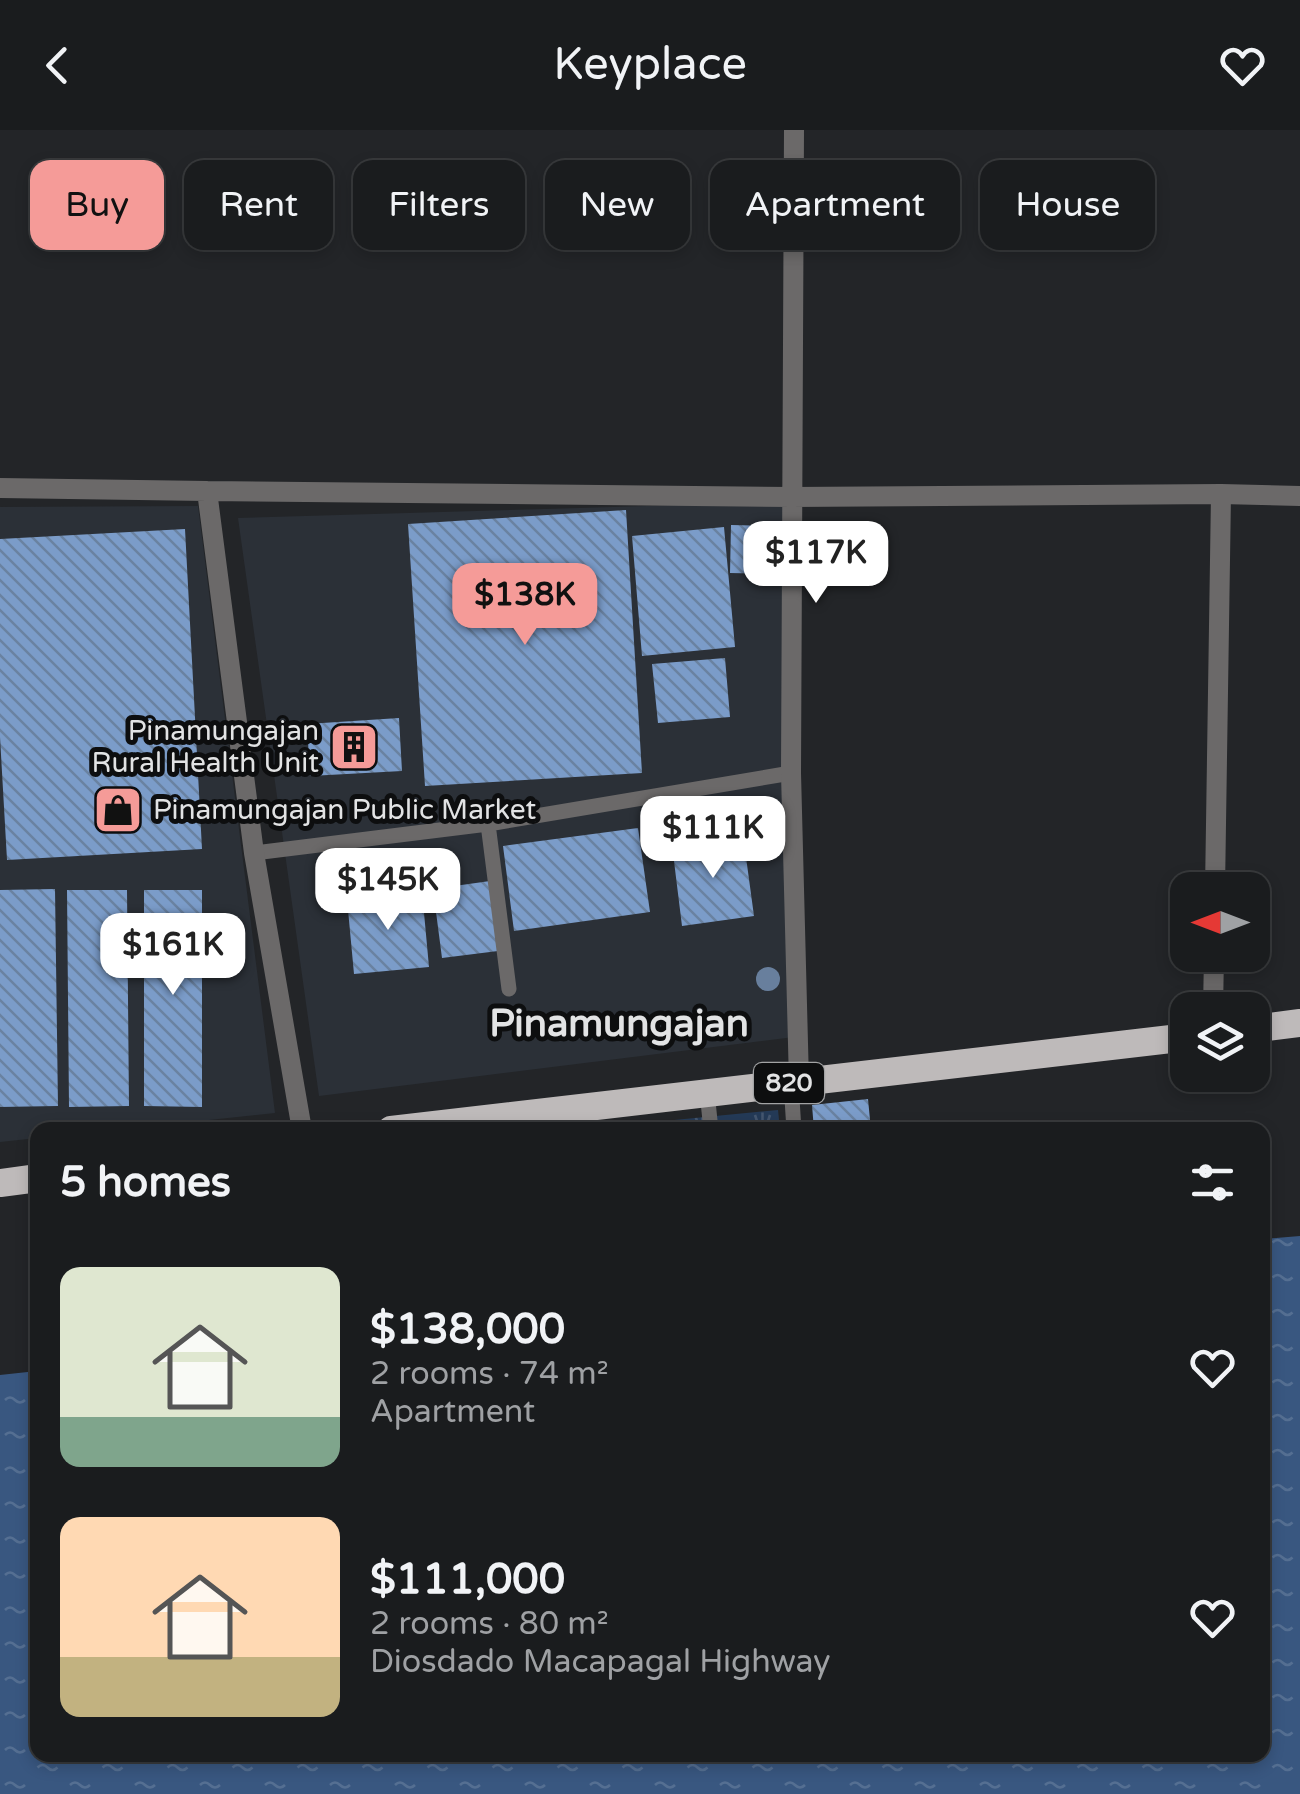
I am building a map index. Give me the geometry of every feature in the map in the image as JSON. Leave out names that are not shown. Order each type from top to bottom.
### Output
[{"type":"highway","points":[[1270,1026],[1300,1022]]},
{"type":"highway","name":"820","points":[[518,1122],[707,1092],[1170,1039]]},
{"type":"highway","points":[[0,1183],[30,1179]]},
{"type":"street","points":[[794,130],[791,772],[795,1082]]},
{"type":"street","points":[[0,488],[791,498],[1300,496]]},
{"type":"street","points":[[207,491],[254,853],[301,1122]]},
{"type":"street","points":[[1215,872],[1221,494]]},
{"type":"lane","points":[[254,853],[488,824],[791,772]]},
{"type":"lane","points":[[488,824],[508,989]]},
{"type":"lane","points":[[794,1122],[795,1082]]},
{"type":"lane","points":[[707,1092],[710,1122]]},
{"type":"shaded area","points":[[785,502],[794,1037],[319,1096],[238,518]]},
{"type":"shaded area","name":"Pinamungajan Public Market","points":[[198,506],[275,1113],[190,1122],[30,1122],[30,1139],[0,1142],[0,507]]},
{"type":"green space","points":[[778,1110],[779,1122],[654,1122]]},
{"type":"water","points":[[1300,1236],[1300,1794],[0,1794],[0,1375],[30,1372],[30,1762],[1270,1762],[1270,1238]]},
{"type":"building","points":[[626,510],[642,773],[425,786],[408,524]]},
{"type":"building","points":[[731,525],[781,526],[781,574],[730,573]]},
{"type":"building","points":[[724,527],[735,647],[642,656],[632,536]]},
{"type":"building","points":[[185,529],[202,849],[7,860],[0,737],[0,539]]},
{"type":"building","points":[[725,658],[730,717],[658,723],[652,664]]},
{"type":"building","name":"Pinamungajan Rural Health Unit","points":[[399,718],[402,771],[310,776],[307,724]]},
{"type":"building","points":[[638,828],[650,912],[514,931],[503,846]]},
{"type":"building","points":[[743,835],[754,916],[682,926],[672,845]]},
{"type":"building","points":[[490,881],[498,951],[442,958],[433,889]]},
{"type":"building","points":[[55,889],[58,1106],[0,1107],[0,890]]},
{"type":"building","points":[[67,890],[127,890],[129,1106],[69,1107]]},
{"type":"building","points":[[144,890],[202,890],[202,1107],[144,1106]]},
{"type":"building","points":[[422,891],[429,967],[354,974],[347,899]]},
{"type":"building","points":[[868,1099],[870,1122],[813,1122],[812,1105]]},
{"type":"place","name":"Pinamungajan Rural Health Unit","points":[[354,747]]},
{"type":"place","name":"Pinamungajan Public Market","points":[[118,810]]},
{"type":"district","name":"Pinamungajan","points":[[619,1024]]}]
